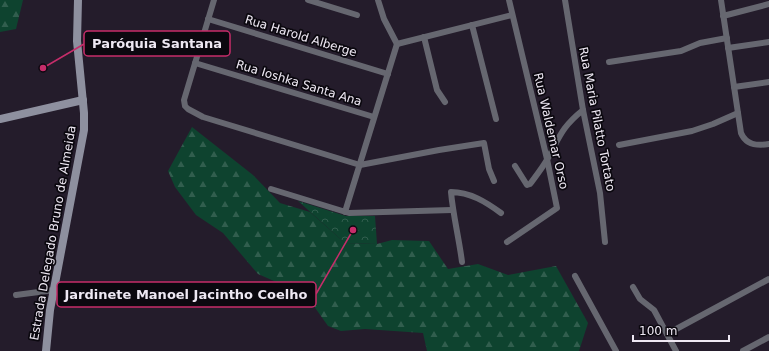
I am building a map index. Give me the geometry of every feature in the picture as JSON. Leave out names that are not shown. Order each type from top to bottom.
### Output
[{"type":"main road","name":"Estrada Delegado Bruno de Almeida","points":[[46,351],[54,290],[83,138],[83,100],[77,41],[78,0]]},
{"type":"main road","points":[[0,118],[83,100]]},
{"type":"street","points":[[214,0],[184,100],[185,106],[192,112],[211,120],[360,165],[484,143],[489,169],[494,181]]},
{"type":"street","points":[[308,0],[357,15]]},
{"type":"street","points":[[345,212],[397,44],[384,19],[378,0]]},
{"type":"street","name":"Rua Waldemar Orso","points":[[507,242],[557,208],[547,159],[509,0]]},
{"type":"street","name":"Rua Maria Pilatto Tortato","points":[[565,0],[583,110],[598,179],[605,242]]},
{"type":"street","points":[[721,0],[743,137],[746,141],[756,145],[769,144]]},
{"type":"street","points":[[723,16],[769,4]]},
{"type":"street","points":[[397,44],[512,15]]},
{"type":"street","name":"Rua Harold Alberge","points":[[208,20],[388,74]]},
{"type":"street","points":[[472,25],[496,119]]},
{"type":"street","points":[[424,37],[437,90],[445,102]]},
{"type":"street","points":[[609,62],[680,51],[700,43],[727,38]]},
{"type":"street","points":[[728,48],[769,42]]},
{"type":"street","name":"Rua Ioshka Santa Ana","points":[[195,63],[374,117]]},
{"type":"street","points":[[734,87],[769,82]]},
{"type":"street","points":[[515,166],[529,185],[547,159],[566,124],[583,110]]},
{"type":"street","points":[[619,145],[692,131],[738,113]]},
{"type":"street","points":[[270,189],[345,212],[353,213],[452,210]]},
{"type":"street","points":[[462,262],[460,245],[452,210],[451,192],[468,194],[501,213]]},
{"type":"street","points":[[575,276],[616,351]]},
{"type":"street","points":[[667,334],[769,279]]},
{"type":"street","points":[[633,287],[640,299],[654,310],[676,351]]},
{"type":"street","points":[[16,295],[54,290]]},
{"type":"street","points":[[743,351],[769,337]]},
{"type":"green space","points":[[0,0],[23,0],[16,29],[0,32]]},
{"type":"green space","points":[[192,127],[253,175],[280,203],[310,212],[345,243],[377,244],[392,240],[429,241],[448,269],[478,264],[508,275],[556,266],[588,323],[579,351],[427,351],[423,333],[365,329],[341,331],[328,326],[311,302],[290,288],[258,274],[223,233],[196,215],[175,187],[168,171]]},
{"type":"green space","points":[[298,201],[346,216],[375,216],[377,244],[345,243]]},
{"type":"place","name":"Paróquia Santana","points":[[43,68]]},
{"type":"place","name":"Jardinete Manoel Jacintho Coelho","points":[[353,230]]}]
